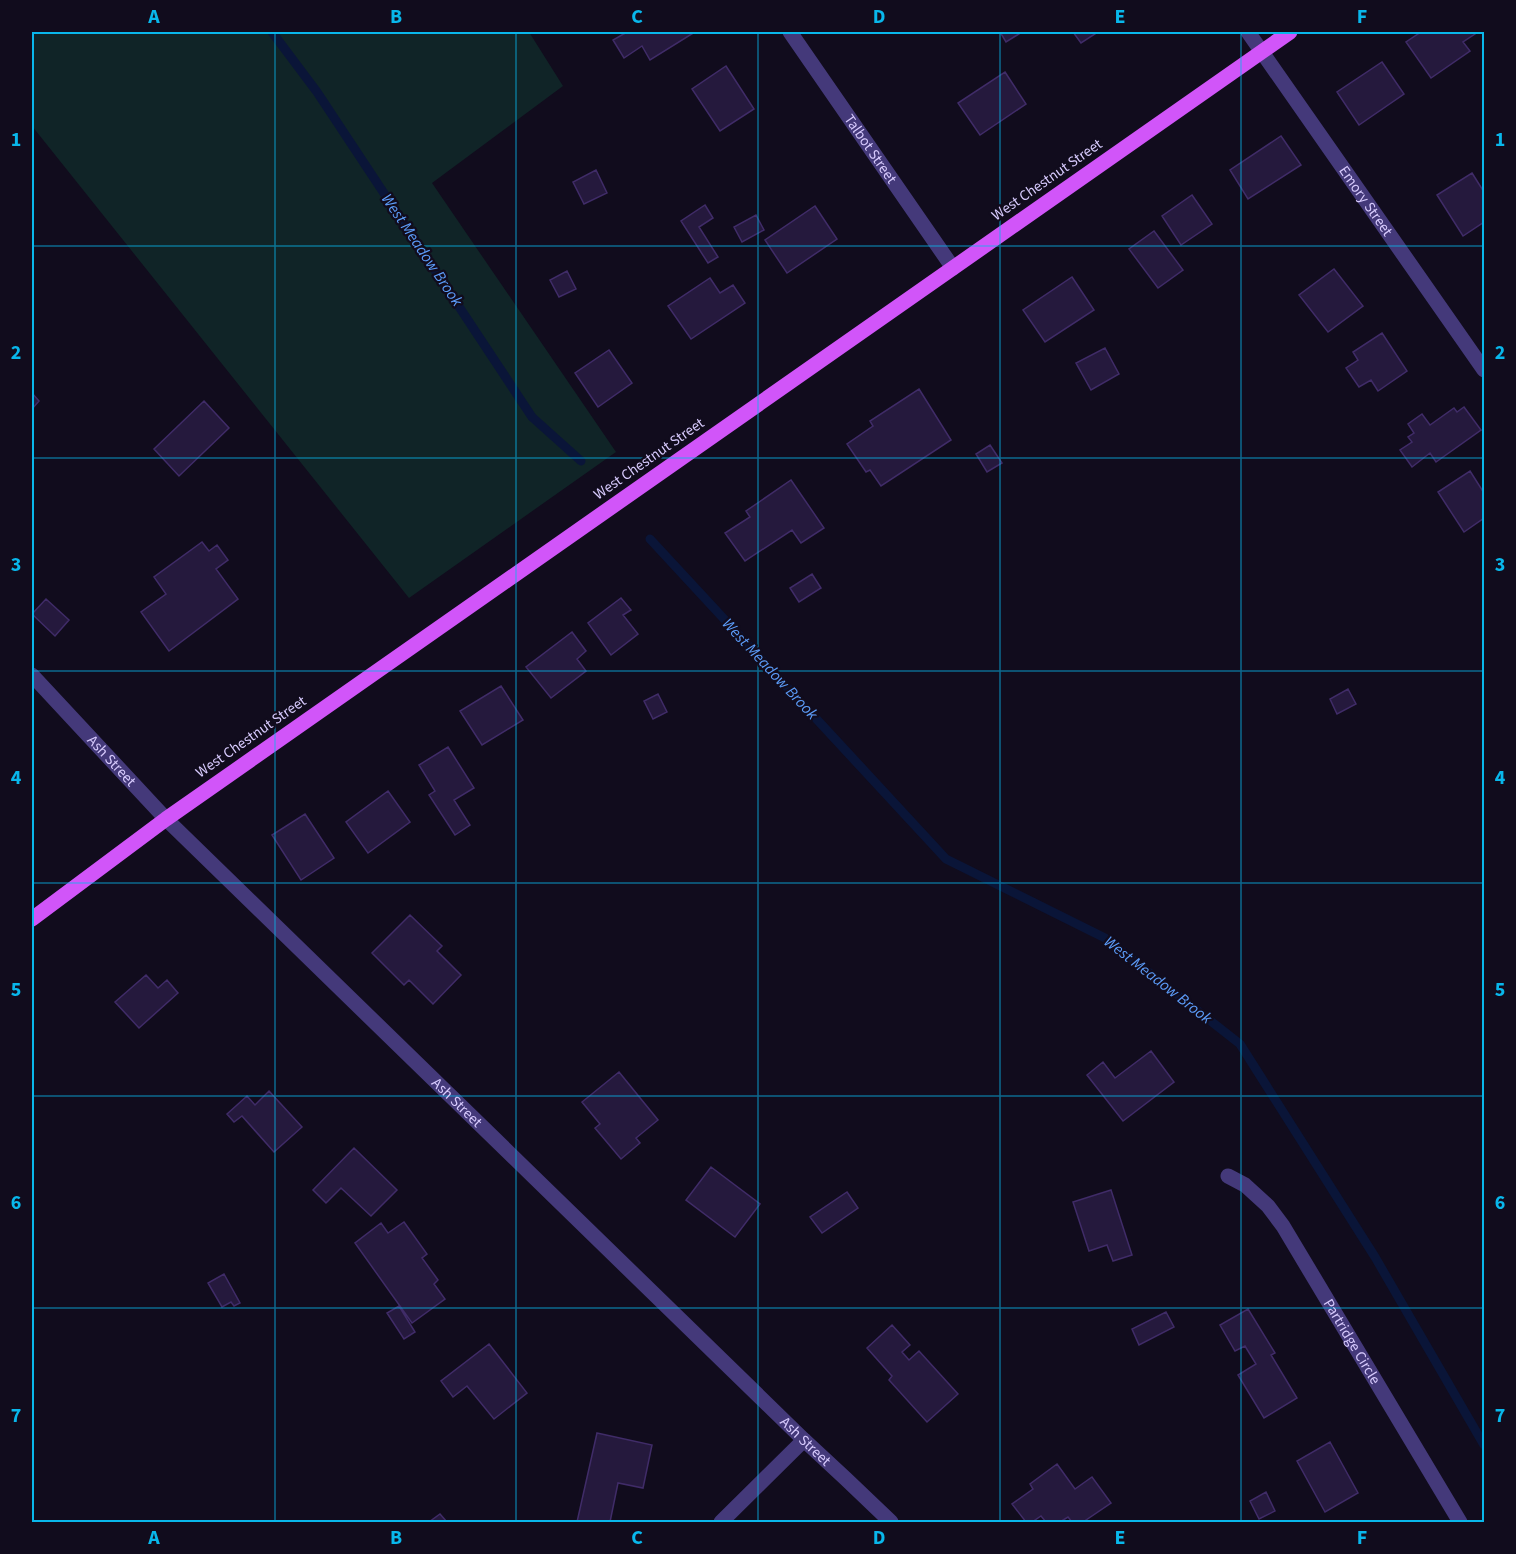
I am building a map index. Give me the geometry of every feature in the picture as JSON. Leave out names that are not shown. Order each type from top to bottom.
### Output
[{"type":"main road","name":"West Chestnut Street","points":[[32,919],[166,819],[1290,32]]},
{"type":"street","name":"Talbot Street","points":[[790,32],[953,268]]},
{"type":"street","name":"Emory Street","points":[[1248,32],[1485,370]]},
{"type":"street","name":"Ash Street","points":[[32,675],[166,819],[891,1522]]},
{"type":"street","name":"Partridge Circle","points":[[1228,1176],[1245,1185],[1268,1206],[1283,1227],[1460,1522]]},
{"type":"street","points":[[721,1522],[804,1440]]},
{"type":"green space","points":[[32,32],[529,32],[563,86],[432,183],[616,452],[409,598],[32,126]]},
{"type":"building","points":[[627,32],[695,32],[650,60],[642,46],[624,58],[613,40]]},
{"type":"building","points":[[1000,32],[1022,32],[1006,42]]},
{"type":"building","points":[[1073,32],[1098,32],[1081,43]]},
{"type":"building","points":[[1421,32],[1478,32],[1463,42],[1470,51],[1431,78],[1406,42]]},
{"type":"building","points":[[1382,62],[1404,94],[1359,125],[1337,92]]},
{"type":"building","points":[[726,66],[754,109],[720,131],[692,89]]},
{"type":"building","points":[[1005,72],[1026,104],[980,135],[958,103]]},
{"type":"building","points":[[1281,136],[1301,165],[1248,199],[1230,170]]},
{"type":"building","points":[[596,170],[607,193],[584,204],[573,182]]},
{"type":"building","points":[[1472,173],[1484,192],[1484,222],[1463,236],[1437,195]]},
{"type":"building","points":[[1192,195],[1212,224],[1181,245],[1162,216]]},
{"type":"building","points":[[705,205],[713,218],[699,227],[718,257],[708,263],[681,221]]},
{"type":"building","points":[[815,206],[837,239],[787,273],[765,240]]},
{"type":"building","points":[[756,215],[764,230],[742,242],[734,227]]},
{"type":"building","points":[[1154,231],[1183,270],[1158,288],[1129,249]]},
{"type":"building","points":[[1334,269],[1363,306],[1328,332],[1299,295]]},
{"type":"building","points":[[567,271],[576,289],[559,297],[550,280]]},
{"type":"building","points":[[1072,277],[1094,310],[1045,342],[1023,310]]},
{"type":"building","points":[[710,278],[720,293],[733,285],[745,303],[691,339],[668,306]]},
{"type":"building","points":[[1382,333],[1407,371],[1378,391],[1371,380],[1359,387],[1346,368],[1358,360],[1353,352]]},
{"type":"building","points":[[1105,348],[1119,374],[1091,390],[1076,363]]},
{"type":"building","points":[[609,350],[632,383],[598,407],[575,373]]},
{"type":"building","points":[[919,389],[951,440],[881,486],[870,470],[866,472],[847,444],[873,426],[870,421]]},
{"type":"building","points":[[32,393],[39,401],[32,409]]},
{"type":"building","points":[[204,401],[229,428],[179,476],[154,449]]},
{"type":"building","points":[[1464,407],[1481,430],[1436,462],[1430,453],[1412,467],[1400,450],[1412,442],[1408,437],[1414,433],[1408,424],[1422,414],[1430,425],[1454,408],[1457,412]]},
{"type":"building","points":[[990,445],[1002,463],[987,472],[976,454]]},
{"type":"building","points":[[1470,471],[1484,493],[1484,518],[1464,532],[1438,492]]},
{"type":"building","points":[[791,480],[824,528],[801,543],[792,530],[745,561],[725,533],[750,517],[746,511]]},
{"type":"building","points":[[202,542],[209,551],[217,545],[228,560],[216,569],[238,599],[169,651],[141,612],[166,594],[154,577]]},
{"type":"building","points":[[812,574],[821,588],[799,602],[790,588]]},
{"type":"building","points":[[621,598],[631,610],[623,615],[638,634],[611,655],[588,623]]},
{"type":"building","points":[[46,599],[69,620],[55,636],[32,614]]},
{"type":"building","points":[[572,632],[586,651],[577,659],[586,671],[551,698],[526,667]]},
{"type":"building","points":[[501,686],[523,720],[482,745],[460,711]]},
{"type":"building","points":[[1348,689],[1356,704],[1337,714],[1330,699]]},
{"type":"building","points":[[658,694],[667,712],[653,719],[644,701]]},
{"type":"building","points":[[448,747],[474,788],[454,800],[470,825],[455,835],[429,795],[435,791],[419,765]]},
{"type":"building","points":[[388,791],[410,822],[368,853],[346,822]]},
{"type":"building","points":[[305,814],[334,858],[301,880],[272,835]]},
{"type":"building","points":[[410,915],[442,946],[437,951],[461,975],[433,1004],[409,980],[404,985],[372,953]]},
{"type":"building","points":[[146,975],[158,988],[167,980],[178,993],[139,1028],[115,1002]]},
{"type":"building","points":[[1151,1051],[1174,1082],[1123,1121],[1087,1075],[1103,1062],[1115,1078]]},
{"type":"building","points":[[619,1072],[658,1120],[636,1138],[640,1143],[621,1159],[595,1128],[600,1124],[582,1102]]},
{"type":"building","points":[[269,1091],[302,1127],[274,1152],[242,1116],[234,1122],[227,1114],[247,1096],[255,1105]]},
{"type":"building","points":[[354,1148],[397,1190],[371,1216],[341,1188],[326,1203],[313,1190]]},
{"type":"building","points":[[711,1167],[760,1204],[735,1237],[686,1200]]},
{"type":"building","points":[[1111,1190],[1132,1255],[1113,1261],[1107,1245],[1089,1251],[1073,1202]]},
{"type":"building","points":[[847,1192],[858,1208],[822,1233],[810,1217]]},
{"type":"building","points":[[404,1222],[427,1254],[422,1258],[438,1280],[434,1284],[445,1299],[412,1323],[355,1243],[381,1223],[388,1233]]},
{"type":"building","points":[[224,1274],[240,1303],[234,1306],[231,1302],[222,1307],[208,1283]]},
{"type":"building","points":[[399,1306],[415,1332],[404,1339],[387,1313]]},
{"type":"building","points":[[1248,1309],[1275,1353],[1271,1355],[1297,1398],[1264,1418],[1238,1375],[1256,1364],[1245,1346],[1235,1351],[1220,1325]]},
{"type":"building","points":[[1166,1312],[1174,1327],[1139,1345],[1132,1329]]},
{"type":"building","points":[[892,1325],[910,1345],[902,1352],[909,1360],[919,1351],[958,1394],[927,1422],[889,1380],[892,1376],[867,1348]]},
{"type":"building","points":[[489,1344],[527,1393],[494,1419],[467,1386],[453,1397],[441,1381]]},
{"type":"building","points":[[597,1433],[652,1445],[643,1488],[618,1483],[610,1522],[577,1522]]},
{"type":"building","points":[[1330,1442],[1358,1493],[1325,1512],[1297,1461]]},
{"type":"building","points":[[1057,1464],[1075,1489],[1092,1477],[1111,1503],[1083,1522],[1072,1522],[1068,1517],[1060,1522],[1046,1522],[1041,1516],[1032,1522],[1026,1522],[1012,1504],[1033,1489],[1030,1484]]},
{"type":"building","points":[[1266,1492],[1275,1511],[1259,1519],[1250,1501]]},
{"type":"building","points":[[440,1514],[447,1522],[429,1522]]},
{"type":"waterway","name":"West Meadow Brook","points":[[272,32],[317,92],[532,417],[581,461]]},
{"type":"waterway","name":"West Meadow Brook","points":[[650,539],[946,859],[1105,938],[1240,1044],[1375,1257],[1484,1445]]}]
